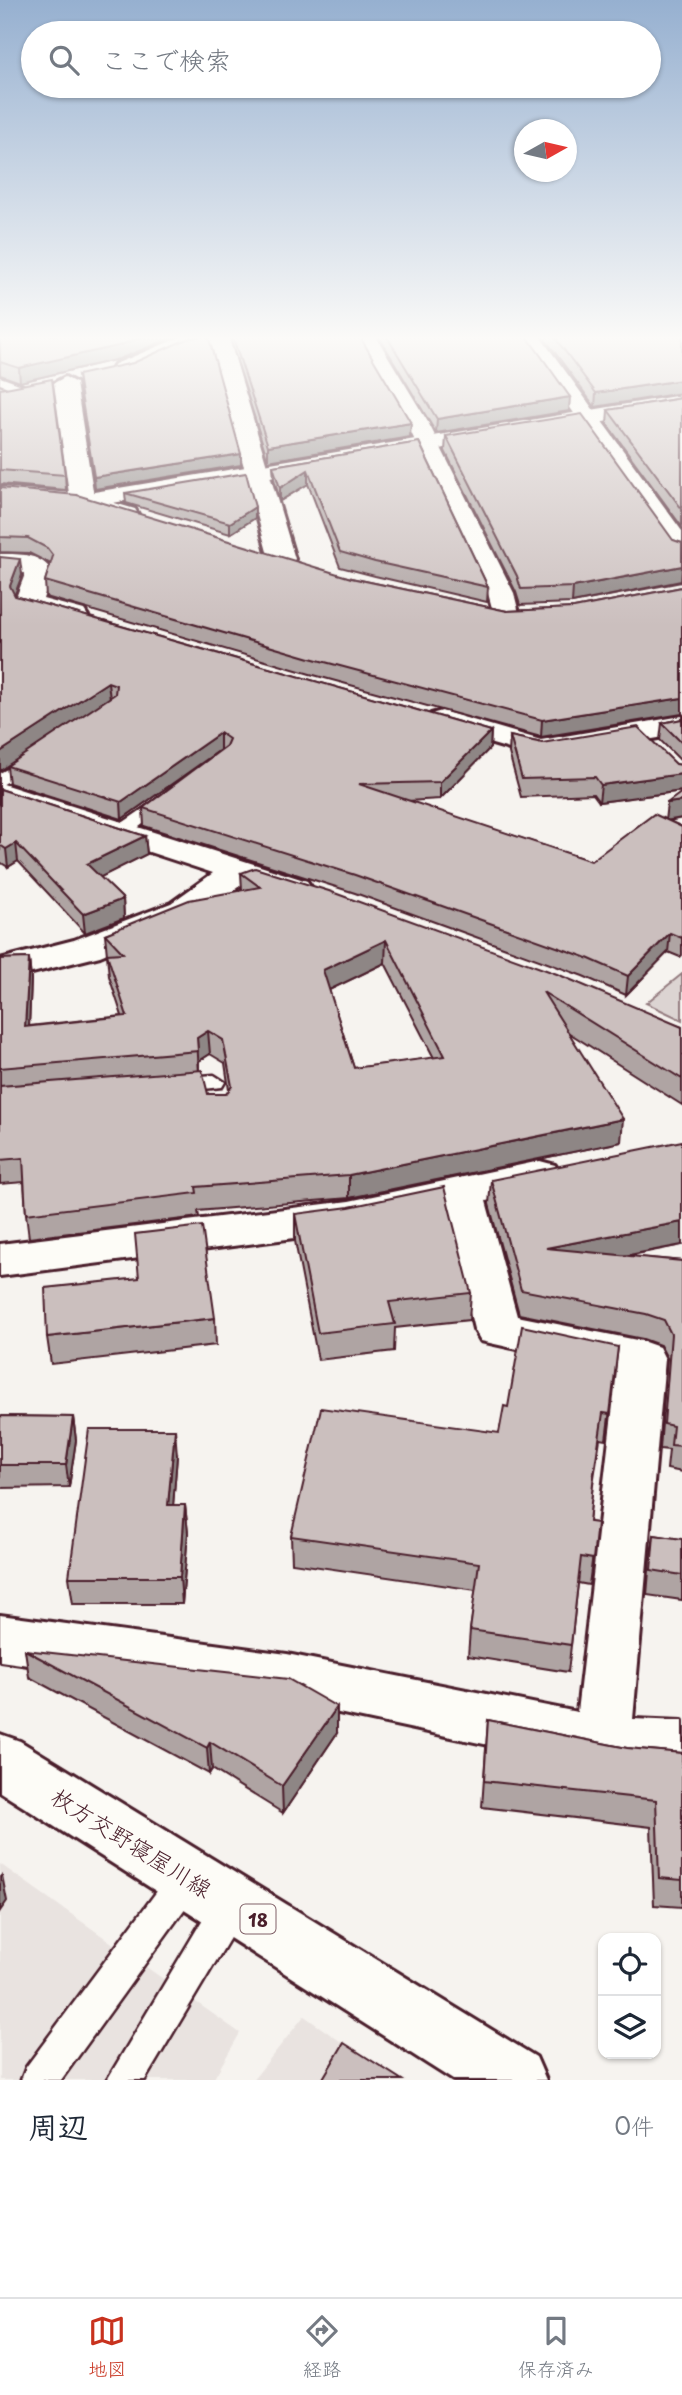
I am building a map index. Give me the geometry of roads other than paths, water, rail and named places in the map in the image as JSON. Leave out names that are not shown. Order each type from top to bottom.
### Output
[{"type":"street","points":[[72,432],[82,501]]},
{"type":"street","points":[[241,432],[294,563],[255,552]]},
{"type":"street","points":[[420,432],[501,593],[506,616]]},
{"type":"street","points":[[82,501],[501,432]]},
{"type":"street","points":[[598,432],[682,550]]},
{"type":"street","points":[[0,494],[82,501],[148,521]]},
{"type":"street","points":[[0,562],[24,562],[39,571],[28,603],[105,626]]},
{"type":"street","points":[[413,712],[540,748],[647,742],[682,724]]},
{"type":"street","points":[[0,793],[329,899]]},
{"type":"street","points":[[0,970],[86,948],[183,911],[239,870]]},
{"type":"street","points":[[0,1260],[349,1216],[578,1167]]},
{"type":"street","points":[[462,1191],[498,1329],[642,1359],[602,1743]]},
{"type":"street","points":[[0,1638],[287,1678],[602,1743],[682,1747]]},
{"type":"street","name":"枚方交野寝屋川線","points":[[0,1760],[513,2080]]},
{"type":"lane","points":[[0,781],[44,751]]},
{"type":"lane","points":[[121,832],[176,790]]},
{"type":"lane","points":[[160,1086],[214,1082]]},
{"type":"lane","points":[[39,2080],[210,1889]]},
{"type":"lane","points":[[125,2080],[210,1889]]}]
